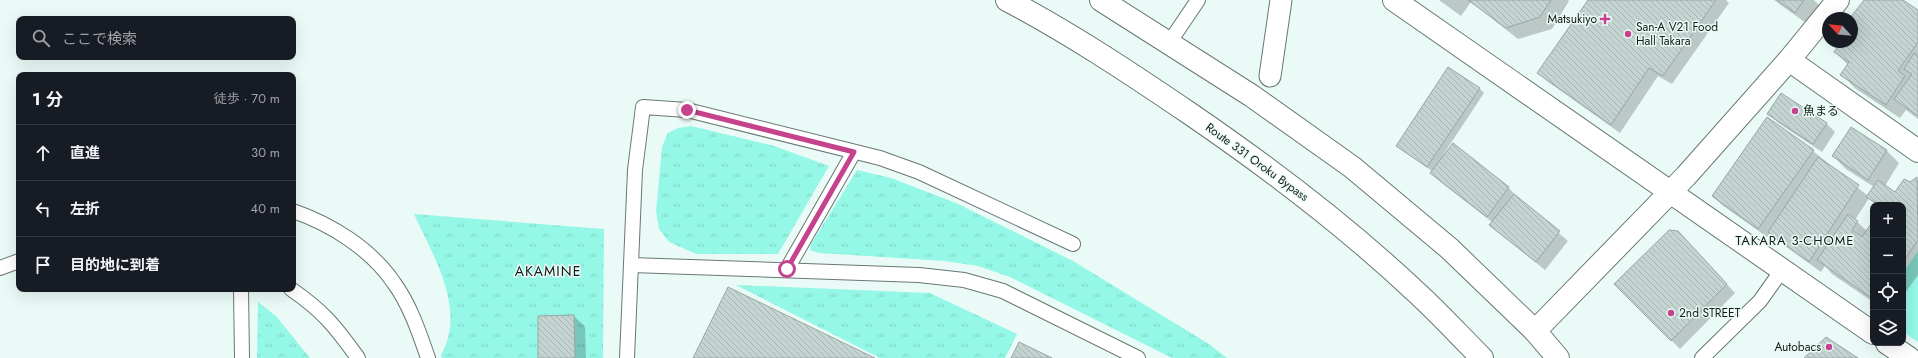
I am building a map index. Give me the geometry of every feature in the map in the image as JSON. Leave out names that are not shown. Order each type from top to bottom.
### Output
[{"type":"main road","name":"Route 331 Oroku Bypass","points":[[1007,0],[1065,32],[1140,79],[1227,139],[1319,208],[1416,291],[1482,358]]},
{"type":"main road","points":[[1101,0],[1252,96],[1352,167],[1450,249],[1535,331],[1558,358]]},
{"type":"main road","points":[[1394,0],[1870,331]]},
{"type":"main road","points":[[1535,331],[1671,192],[1789,60],[1838,0]]},
{"type":"main road","points":[[1789,60],[1918,151]]},
{"type":"main road","points":[[1891,346],[1908,358]]},
{"type":"street","points":[[1270,76],[1281,0]]},
{"type":"lane","points":[[1169,43],[1198,0]]},
{"type":"lane","points":[[627,358],[635,170],[643,107],[687,110],[880,158],[918,172],[1073,244]]},
{"type":"lane","points":[[787,269],[854,152]]},
{"type":"lane","points":[[296,212],[339,232],[370,256],[394,282],[411,311],[428,358]]},
{"type":"lane","points":[[0,268],[16,262]]},
{"type":"lane","points":[[631,265],[787,269],[919,275],[964,280],[1003,291],[1138,358]]},
{"type":"lane","points":[[1702,358],[1760,301],[1782,270]]},
{"type":"lane","points":[[241,292],[242,358]]},
{"type":"lane","points":[[295,292],[322,312],[334,325],[358,358]]},
{"type":"green space","points":[[691,126],[774,146],[829,166],[778,254],[696,254],[669,242],[659,229],[656,211],[662,147],[668,133],[678,128]]},
{"type":"green space","points":[[857,170],[891,178],[956,203],[1073,261],[1209,344],[1227,358],[1172,358],[1010,277],[978,266],[945,261],[819,253],[810,250],[811,244]]},
{"type":"green space","points":[[414,214],[604,229],[603,358],[442,358],[441,355],[448,337],[450,319],[449,301],[438,265]]},
{"type":"green space","points":[[1918,251],[1918,342],[1906,334],[1906,269]]},
{"type":"green space","points":[[736,285],[930,293],[1017,334],[1005,358],[880,358]]},
{"type":"green space","points":[[258,302],[276,316],[310,358],[257,358]]},
{"type":"building","points":[[1468,0],[1551,0],[1540,17],[1506,28]]},
{"type":"building","name":"San-A V21 Food Hall Takara","points":[[1588,0],[1716,0],[1663,76],[1649,68],[1611,125],[1537,73]]},
{"type":"building","points":[[1777,0],[1804,0],[1795,13]]},
{"type":"building","points":[[1864,0],[1903,0],[1918,10],[1918,42],[1898,71],[1905,76],[1886,105],[1840,75],[1849,62],[1834,52],[1837,48],[1858,48],[1858,12],[1855,12]]},
{"type":"building","points":[[1914,53],[1918,56],[1918,116],[1894,99],[1912,74],[1904,69]]},
{"type":"building","points":[[1448,67],[1480,88],[1427,167],[1396,146]]},
{"type":"building","points":[[1781,93],[1827,123],[1813,144],[1767,114]]},
{"type":"building","points":[[1767,117],[1814,150],[1758,229],[1712,196]]},
{"type":"building","points":[[1851,127],[1887,150],[1868,180],[1832,156]]},
{"type":"building","points":[[1453,143],[1509,187],[1487,217],[1430,173]]},
{"type":"building","points":[[1818,157],[1859,185],[1809,262],[1768,232]]},
{"type":"building","points":[[1917,177],[1918,240],[1906,258],[1906,202],[1874,202],[1866,197],[1878,180],[1895,192],[1904,179],[1910,182]]},
{"type":"building","points":[[1514,194],[1560,231],[1536,262],[1489,225]]},
{"type":"building","points":[[1848,214],[1858,221],[1852,230],[1862,237],[1870,225],[1870,297],[1817,260]]},
{"type":"building","name":"2nd STREET","points":[[1669,230],[1678,231],[1727,284],[1671,341],[1614,284]]},
{"type":"building","points":[[728,287],[875,358],[693,358]]},
{"type":"building","points":[[574,315],[575,358],[538,358],[538,316]]},
{"type":"building","name":"Autobacs","points":[[1826,337],[1858,358],[1804,358]]},
{"type":"building","points":[[1019,342],[1052,358],[1011,358]]},
{"type":"place","name":"Matsukiyo","points":[[1605,19]]},
{"type":"place","name":"San-A V21 Food Hall Takara","points":[[1628,34]]},
{"type":"place","name":"魚まる","points":[[1795,111]]},
{"type":"place","name":"2nd STREET","points":[[1671,313]]},
{"type":"place","name":"Autobacs","points":[[1829,347]]},
{"type":"district","name":"TAKARA 3-CHOME","points":[[1795,240]]},
{"type":"district","name":"AKAMINE","points":[[548,271]]},
{"type":"route","points":[[687,110],[854,152],[787,269]]}]
